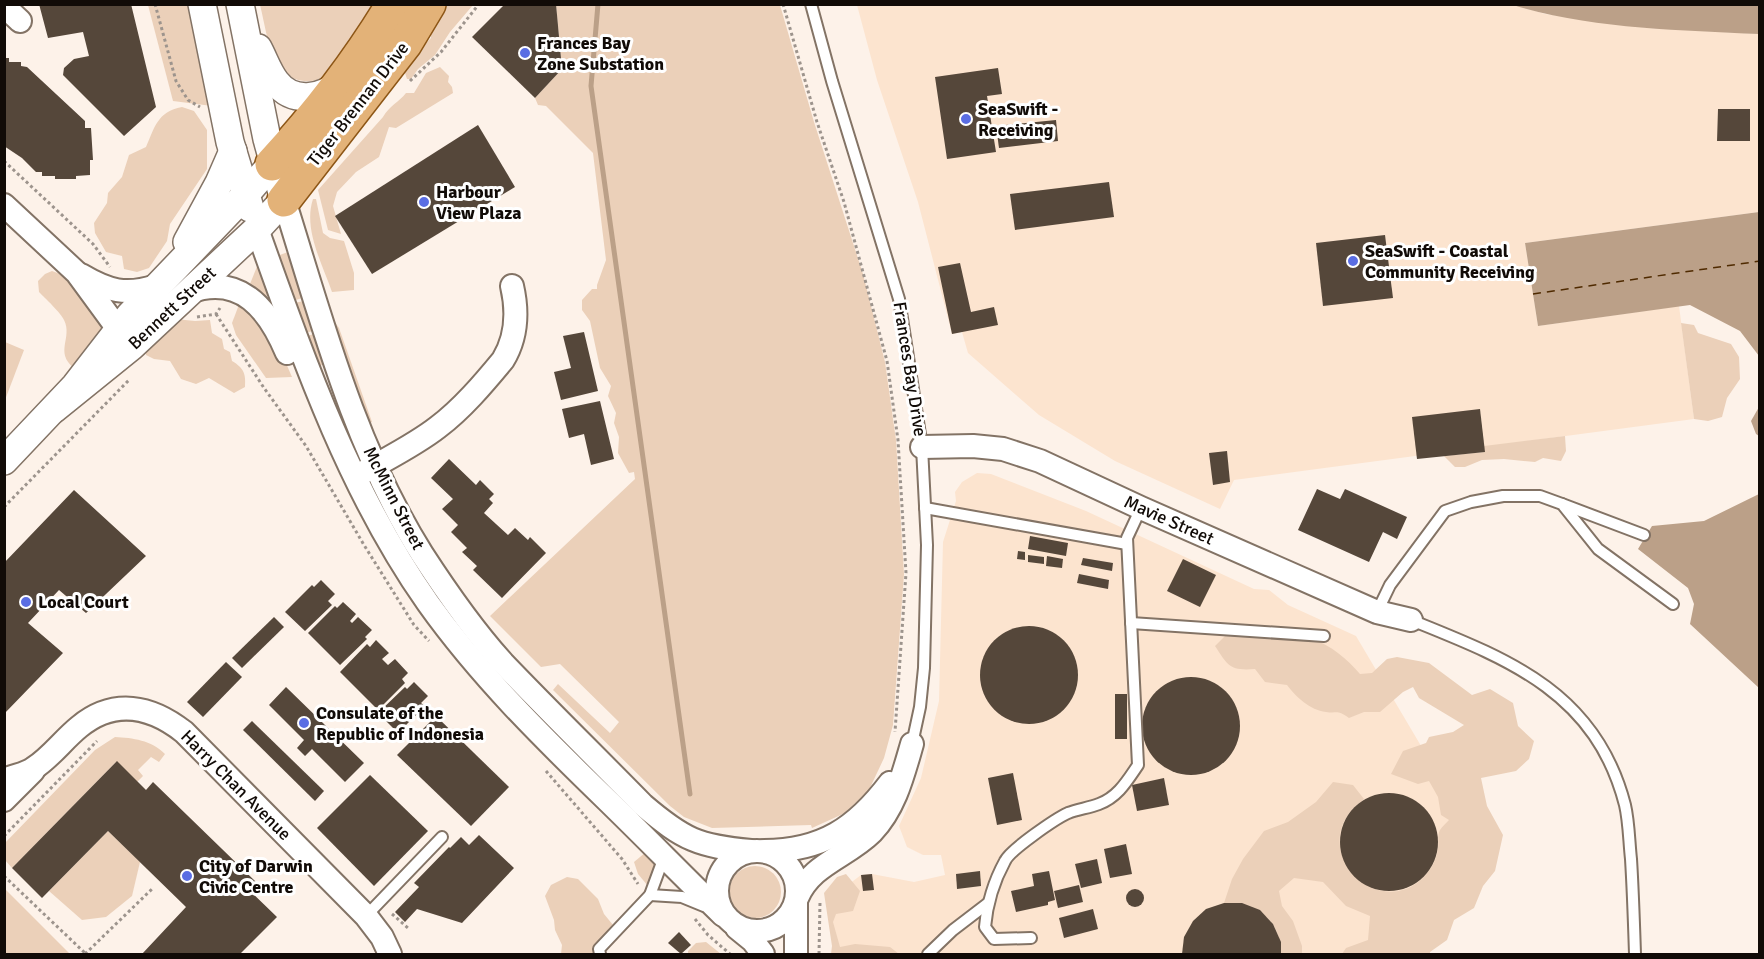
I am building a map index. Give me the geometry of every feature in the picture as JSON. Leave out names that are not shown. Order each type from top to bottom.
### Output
[{"type":"main road","name":"Tiger Brennan Drive","points":[[273,164],[310,124],[371,41],[393,4]]},
{"type":"main road","name":"Tiger Brennan Drive","points":[[284,200],[405,44],[429,4]]},
{"type":"street","name":"McMinn Street","points":[[202,4],[233,151],[257,229],[295,335],[331,423],[356,477],[399,558],[427,602],[465,653],[529,724],[753,941],[763,954]]},
{"type":"street","name":"McMinn Street","points":[[242,11],[273,164],[343,385],[376,465],[423,554],[502,662],[663,823],[696,843],[756,851]]},
{"type":"street","points":[[242,11],[273,77],[283,90],[297,96],[313,97],[327,93],[341,82]]},
{"type":"street","name":"Bennett Street","points":[[176,265],[233,151]]},
{"type":"street","name":"Bennett Street","points":[[4,461],[91,367],[118,329],[156,286],[273,164]]},
{"type":"street","name":"Bennett Street","points":[[54,409],[132,346],[189,305],[284,200]]},
{"type":"street","points":[[4,205],[77,273],[118,329]]},
{"type":"street","points":[[77,273],[102,286],[119,291],[136,291],[156,286]]},
{"type":"street","name":"McMinn Street","points":[[189,305],[205,286],[225,287],[249,299],[264,311],[276,327],[316,421],[332,447],[356,477]]},
{"type":"street","points":[[356,477],[411,446],[444,422],[503,360],[508,351],[516,320],[516,303],[512,286]]},
{"type":"street","name":"Mavie Street","points":[[922,447],[973,446],[1003,449],[1040,461],[1377,612],[1411,620]]},
{"type":"street","name":"Harry Chan Avenue","points":[[5,784],[26,773],[80,726],[107,712],[147,710],[184,732],[373,909],[390,954]]},
{"type":"street","name":"Frances Bay Drive","points":[[756,851],[807,847],[824,841],[850,826],[866,812],[891,782],[903,740]]},
{"type":"street","name":"Frances Bay Drive","points":[[804,899],[803,885],[810,877],[863,840],[880,822],[902,780],[903,740]]},
{"type":"street","points":[[796,954],[804,899],[789,866],[775,856],[756,851],[735,857],[721,872],[716,890],[717,901],[728,919],[755,932],[776,928],[804,899]]},
{"type":"lane","name":"Frances Bay Drive","points":[[811,4],[832,81],[899,299],[922,447],[927,545],[924,668],[920,707],[903,740]]},
{"type":"lane","points":[[1377,612],[1390,585],[1445,511],[1471,502],[1503,496],[1540,496],[1644,535]]},
{"type":"lane","points":[[1562,504],[1598,549],[1673,604]]},
{"type":"lane","points":[[925,508],[1127,544]]},
{"type":"lane","points":[[1031,938],[994,939],[985,927],[987,904],[1005,859],[1021,845],[1064,816],[1109,799],[1120,791],[1138,765],[1127,544],[1130,531],[1141,508]]},
{"type":"lane","points":[[1411,620],[1477,647],[1526,672],[1556,693],[1600,744],[1614,771],[1625,806],[1629,834],[1635,954]]},
{"type":"lane","points":[[1131,623],[1324,636]]},
{"type":"lane","points":[[373,909],[442,837]]},
{"type":"lane","points":[[600,954],[599,949],[650,895],[664,857]]},
{"type":"lane","points":[[650,895],[682,897],[728,919]]},
{"type":"lane","points":[[928,954],[953,930],[987,904]]},
{"type":"path","points":[[156,4],[176,81],[188,100],[205,113]]},
{"type":"path","points":[[783,4],[817,122],[844,202],[887,361],[898,440],[906,573],[896,724],[903,740]]},
{"type":"path","points":[[4,161],[93,244],[112,272]]},
{"type":"path","points":[[189,305],[216,314]]},
{"type":"path","points":[[4,507],[133,376]]},
{"type":"path","points":[[4,836],[98,740]]},
{"type":"path","points":[[4,876],[85,954],[152,889]]},
{"type":"path","points":[[804,899],[819,954]]},
{"type":"path","points":[[373,909],[408,928]]},
{"type":"shaded area","points":[[1513,4],[1545,14],[1649,28],[1759,34],[1759,212],[1525,243],[1538,326],[1679,306],[1694,419],[1234,480],[1220,509],[1115,461],[1039,415],[968,353],[962,332],[952,334],[918,202],[877,80],[857,5]]},
{"type":"shaded area","points":[[148,5],[189,5],[212,106],[173,101]]},
{"type":"shaded area","points":[[260,5],[376,5],[323,79],[306,81],[292,78],[275,60]]},
{"type":"shaded area","points":[[448,5],[473,5],[450,32],[435,55],[418,69],[411,79],[407,79],[405,73],[411,58],[431,38],[430,28]]},
{"type":"shaded area","points":[[556,5],[780,5],[814,122],[863,274],[885,362],[896,440],[904,574],[893,725],[884,758],[869,790],[845,813],[812,828],[811,825],[712,828],[684,817],[670,806],[553,690],[558,684],[610,733],[619,722],[560,664],[541,667],[490,616],[635,479],[634,472],[629,473],[618,453],[619,437],[614,423],[616,413],[608,396],[611,386],[600,368],[590,321],[582,310],[582,300],[592,289],[597,289],[606,260],[593,153],[546,106],[538,105],[535,98],[562,69]]},
{"type":"shaded area","points":[[1513,5],[1759,5],[1759,34],[1604,24]]},
{"type":"shaded area","points":[[440,67],[449,76],[448,82],[453,93],[396,128],[389,127],[379,157],[356,172],[337,192],[333,206],[341,234],[328,230],[318,190],[388,110],[406,93],[414,93],[426,73]]},
{"type":"shaded area","points":[[182,107],[194,111],[207,130],[207,169],[170,224],[167,241],[149,268],[137,272],[124,269],[122,256],[106,252],[95,233],[94,223],[107,203],[108,193],[122,177],[129,155],[146,147],[162,117]]},
{"type":"shaded area","points":[[313,199],[316,199],[323,233],[330,238],[344,241],[354,273],[354,290],[332,292],[312,234],[310,222]]},
{"type":"shaded area","points":[[1759,212],[1759,356],[1740,331],[1690,305],[1538,326],[1525,243]]},
{"type":"shaded area","points":[[288,252],[302,298],[293,301],[277,256]]},
{"type":"shaded area","points":[[258,264],[268,294],[265,298],[248,289]]},
{"type":"shaded area","points":[[52,271],[77,280],[101,325],[102,338],[74,368],[65,356],[67,333],[64,320],[39,292],[38,281]]},
{"type":"shaded area","points":[[304,301],[313,331],[305,333],[294,303]]},
{"type":"shaded area","points":[[240,302],[257,313],[282,354],[292,377],[266,378],[236,335],[232,323]]},
{"type":"shaded area","points":[[329,314],[339,328],[372,422],[367,424]]},
{"type":"shaded area","points":[[175,319],[210,320],[212,333],[222,339],[224,349],[230,352],[232,361],[243,372],[245,387],[234,393],[209,378],[196,384],[181,379],[170,361],[154,359],[146,355],[146,343]]},
{"type":"shaded area","points":[[1681,323],[1694,325],[1698,333],[1731,344],[1739,357],[1740,379],[1727,398],[1722,417],[1708,421],[1694,419]]},
{"type":"shaded area","points":[[314,334],[325,364],[317,367],[307,336]]},
{"type":"shaded area","points":[[5,342],[24,350],[5,400]]},
{"type":"shaded area","points":[[1759,407],[1759,436],[1751,421]]},
{"type":"shaded area","points":[[1565,436],[1566,451],[1561,461],[1543,458],[1535,462],[1504,459],[1482,460],[1465,467],[1455,467],[1444,456],[1484,452],[1484,446]]},
{"type":"shaded area","points":[[977,473],[991,474],[1086,511],[1254,589],[1269,590],[1288,605],[1356,636],[1485,854],[1386,954],[837,954],[828,900],[861,875],[872,874],[914,882],[945,875],[941,855],[923,855],[907,847],[899,826],[921,778],[939,701],[943,542],[956,501],[955,492],[962,482]]},
{"type":"shaded area","points":[[1759,494],[1759,688],[1690,624],[1694,604],[1688,588],[1638,549],[1652,526],[1704,521]]},
{"type":"shaded area","points":[[1227,634],[1312,639],[1338,653],[1360,674],[1372,673],[1387,659],[1397,657],[1429,663],[1472,695],[1490,689],[1513,703],[1518,726],[1534,741],[1529,759],[1516,771],[1481,778],[1487,806],[1503,835],[1495,871],[1483,886],[1474,908],[1454,920],[1447,940],[1430,954],[1342,954],[1346,948],[1368,940],[1370,916],[1346,906],[1323,882],[1294,878],[1279,891],[1282,906],[1293,921],[1302,946],[1302,954],[1281,954],[1276,931],[1264,915],[1247,906],[1224,903],[1232,879],[1243,859],[1264,831],[1288,822],[1316,802],[1333,782],[1353,785],[1364,799],[1350,812],[1341,829],[1340,846],[1345,862],[1354,875],[1368,885],[1383,891],[1400,891],[1417,883],[1434,863],[1439,832],[1449,820],[1441,815],[1438,797],[1429,781],[1418,784],[1391,774],[1403,751],[1426,743],[1429,737],[1453,732],[1464,725],[1419,698],[1413,687],[1403,692],[1380,712],[1364,712],[1349,718],[1339,713],[1314,709],[1287,685],[1265,682],[1255,669],[1230,666],[1215,646]]},
{"type":"shaded area","points":[[115,737],[148,743],[165,754],[159,762],[151,757],[138,770],[143,776],[137,782],[116,762],[12,868],[5,860],[4,844],[95,750]]},
{"type":"shaded area","points":[[108,831],[140,862],[132,896],[106,917],[82,920],[49,891]]},
{"type":"shaded area","points":[[646,852],[657,864],[648,886],[638,874],[634,862]]},
{"type":"shaded area","points":[[755,866],[765,868],[773,874],[779,882],[781,892],[779,902],[773,910],[765,916],[755,918],[745,916],[737,910],[731,902],[729,892],[731,882],[737,874],[745,868]]},
{"type":"shaded area","points":[[846,874],[860,891],[853,911],[836,914],[833,922],[840,947],[855,944],[890,947],[899,954],[831,954],[832,946],[824,893],[837,877]]},
{"type":"shaded area","points":[[567,877],[578,879],[598,899],[604,914],[613,925],[597,943],[597,954],[561,954],[562,945],[545,896],[551,885]]},
{"type":"shaded area","points":[[5,889],[70,954],[5,954]]},
{"type":"shaded area","points":[[706,942],[721,954],[688,954],[696,943]]},
{"type":"building","points":[[39,4],[131,4],[156,107],[124,136],[63,75],[64,68],[74,59],[89,56],[83,32],[48,38]]},
{"type":"building","name":"Frances Bay Zone Substation","points":[[505,4],[556,4],[562,69],[535,98],[472,37]]},
{"type":"building","points":[[4,58],[9,58],[9,62],[21,62],[21,66],[27,67],[85,121],[85,128],[91,128],[93,160],[90,160],[90,175],[76,176],[76,179],[55,179],[55,176],[42,176],[42,172],[36,172],[22,158],[4,146]]},
{"type":"building","name":"SeaSwift - Receiving","points":[[998,68],[1002,94],[987,96],[996,152],[947,159],[935,77]]},
{"type":"building","points":[[1718,109],[1750,109],[1750,141],[1717,141]]},
{"type":"building","points":[[1056,120],[1058,141],[999,148],[996,126]]},
{"type":"building","name":"Harbour View Plaza","points":[[478,125],[515,187],[372,274],[335,216]]},
{"type":"building","points":[[1109,182],[1114,217],[1015,230],[1010,194]]},
{"type":"building","name":"SeaSwift - Coastal Community Receiving","points":[[1385,235],[1393,298],[1323,306],[1316,243]]},
{"type":"building","points":[[960,263],[971,312],[994,307],[998,325],[952,334],[938,267]]},
{"type":"building","points":[[584,332],[598,391],[561,400],[554,372],[571,368],[563,336]]},
{"type":"building","points":[[600,401],[614,459],[591,465],[584,434],[569,438],[562,409]]},
{"type":"building","points":[[1480,409],[1485,452],[1417,459],[1412,417]]},
{"type":"building","points":[[1227,451],[1230,482],[1213,485],[1209,453]]},
{"type":"building","points":[[449,459],[476,485],[480,480],[494,494],[489,499],[493,503],[484,513],[508,535],[515,528],[528,540],[530,537],[546,553],[502,598],[473,570],[477,566],[462,552],[467,548],[451,532],[458,525],[442,509],[453,499],[431,478]]},
{"type":"building","points":[[1317,489],[1340,499],[1345,489],[1407,517],[1397,539],[1383,532],[1369,562],[1298,530]]},
{"type":"building","name":"Local Court","points":[[74,490],[146,556],[86,613],[59,590],[28,623],[63,653],[4,714],[4,563]]},
{"type":"building","points":[[1030,536],[1068,543],[1066,556],[1028,549]]},
{"type":"building","points":[[1018,551],[1025,552],[1025,560],[1017,559]]},
{"type":"building","points":[[1028,555],[1044,557],[1044,564],[1028,562]]},
{"type":"building","points":[[1047,556],[1063,559],[1062,568],[1046,566]]},
{"type":"building","points":[[1083,558],[1113,563],[1112,571],[1081,565]]},
{"type":"building","points":[[1183,559],[1216,575],[1200,607],[1167,591]]},
{"type":"building","points":[[1079,574],[1109,580],[1108,589],[1077,583]]},
{"type":"building","points":[[321,580],[335,594],[328,601],[332,605],[305,631],[285,612],[312,585],[314,587]]},
{"type":"building","points":[[343,602],[356,614],[350,621],[352,623],[358,617],[372,630],[365,637],[367,639],[340,665],[308,633],[335,606],[337,608]]},
{"type":"building","points":[[274,617],[284,627],[242,668],[232,658]]},
{"type":"building","points":[[1029,626],[1048,630],[1064,640],[1074,656],[1078,675],[1074,694],[1064,710],[1048,720],[1029,724],[1010,720],[994,710],[984,694],[980,675],[984,656],[994,640],[1010,630]]},
{"type":"building","points":[[376,640],[389,653],[382,659],[388,665],[395,659],[408,673],[402,679],[405,683],[378,710],[340,672],[367,644],[370,647]]},
{"type":"building","points":[[226,662],[242,677],[203,717],[187,702]]},
{"type":"building","points":[[1191,677],[1210,681],[1226,691],[1236,707],[1240,726],[1236,745],[1226,761],[1210,771],[1191,775],[1172,771],[1156,761],[1146,745],[1142,726],[1146,707],[1156,691],[1172,681]]},
{"type":"building","points":[[414,682],[428,696],[421,703],[425,706],[398,733],[378,713],[405,687],[407,689]]},
{"type":"building","name":"Consulate of the Republic of Indonesia","points":[[286,687],[364,763],[345,782],[312,749],[305,756],[297,748],[304,740],[269,705]]},
{"type":"building","points":[[1115,694],[1127,694],[1127,739],[1115,739]]},
{"type":"building","points":[[436,716],[509,787],[471,826],[397,755]]},
{"type":"building","points":[[252,721],[324,791],[315,801],[243,730]]},
{"type":"building","points":[[117,761],[146,790],[153,782],[256,882],[248,889],[277,917],[240,954],[142,954],[186,907],[108,831],[42,898],[12,868]]},
{"type":"building","points":[[1013,773],[1022,820],[997,825],[988,778]]},
{"type":"building","points":[[370,775],[428,831],[374,886],[317,828]]},
{"type":"building","points":[[1164,778],[1169,805],[1137,811],[1132,785]]},
{"type":"building","points":[[1389,793],[1408,797],[1424,807],[1434,823],[1438,842],[1434,861],[1424,877],[1408,887],[1389,891],[1370,887],[1354,877],[1344,861],[1340,842],[1344,823],[1354,807],[1370,797]]},
{"type":"building","points":[[479,835],[514,868],[462,923],[417,909],[405,922],[395,912],[419,887],[414,883],[461,837],[469,845]]},
{"type":"building","points":[[1126,844],[1132,874],[1110,878],[1104,849]]},
{"type":"building","points":[[1097,859],[1102,883],[1081,888],[1075,864]]},
{"type":"building","points":[[980,871],[981,886],[957,889],[956,874]]},
{"type":"building","points":[[1049,871],[1055,900],[1048,902],[1048,905],[1016,912],[1011,891],[1034,886],[1032,874]]},
{"type":"building","points":[[872,874],[874,890],[863,891],[861,875]]},
{"type":"building","points":[[1079,885],[1083,902],[1058,908],[1054,891]]},
{"type":"building","points":[[1135,889],[1141,892],[1144,898],[1141,904],[1135,907],[1129,904],[1126,898],[1129,892]]},
{"type":"building","points":[[1224,903],[1242,903],[1260,910],[1273,924],[1281,942],[1281,954],[1182,954],[1184,937],[1193,921],[1206,909]]},
{"type":"building","points":[[1093,909],[1098,929],[1064,938],[1059,918]]},
{"type":"building","points":[[679,932],[691,945],[681,954],[668,943]]},
{"type":"waterway","points":[[598,4],[591,86],[690,794]]},
{"type":"ferry route","points":[[1533,294],[1760,261]]},
{"type":"place","name":"Frances Bay Zone Substation","points":[[525,53]]},
{"type":"place","name":"SeaSwift - Receiving","points":[[966,119]]},
{"type":"place","name":"Harbour View Plaza","points":[[424,202]]},
{"type":"place","name":"SeaSwift - Coastal Community Receiving","points":[[1353,261]]},
{"type":"place","name":"Local Court","points":[[26,602]]},
{"type":"place","name":"Consulate of the Republic of Indonesia","points":[[304,723]]},
{"type":"place","name":"City of Darwin Civic Centre","points":[[187,876]]}]
